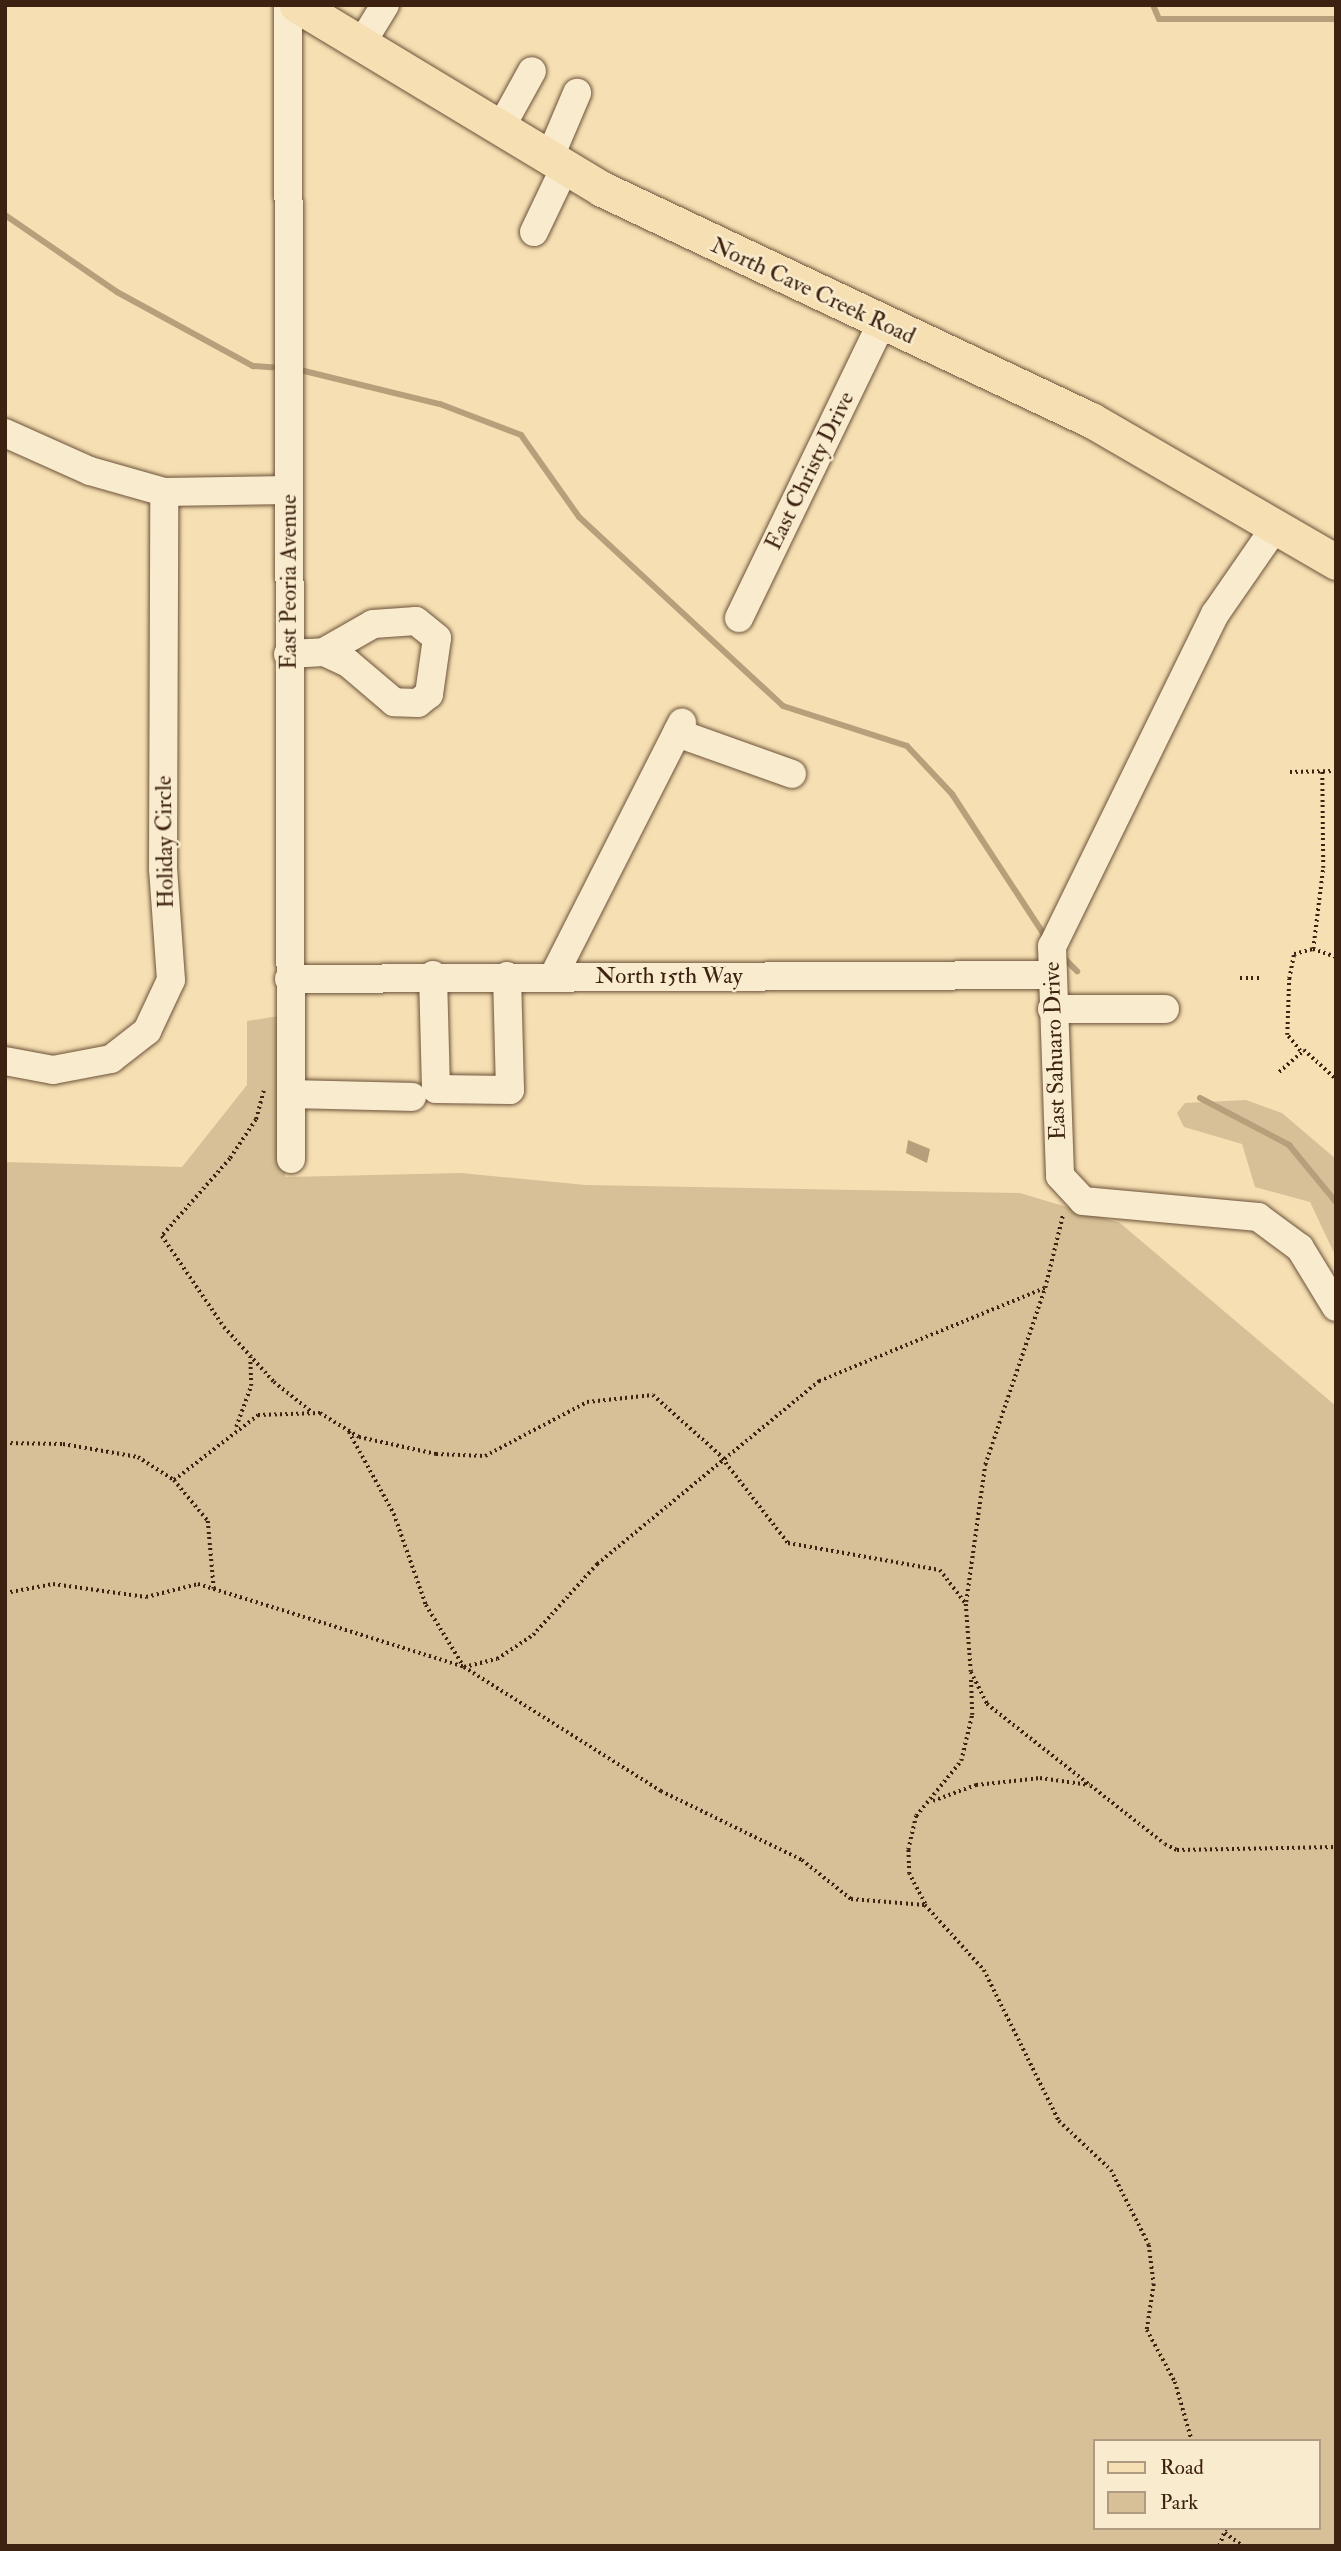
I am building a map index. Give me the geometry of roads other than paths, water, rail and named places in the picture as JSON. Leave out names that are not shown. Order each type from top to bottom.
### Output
[{"type":"main road","name":"North Cave Creek Road","points":[[298,5],[360,46],[557,163],[881,324],[1091,420],[1336,562]]},
{"type":"street","name":"East Peoria Avenue","points":[[288,5],[289,979],[293,1094],[291,1159]]},
{"type":"street","points":[[360,46],[385,5]]},
{"type":"street","points":[[500,129],[531,71]]},
{"type":"street","points":[[534,232],[577,93]]},
{"type":"street","name":"East Christy Drive","points":[[739,618],[881,324]]},
{"type":"street","points":[[7,438],[90,471],[164,492],[289,489]]},
{"type":"street","name":"Holiday Circle","points":[[5,1061],[53,1070],[111,1059],[148,1031],[171,980],[163,869],[164,492]]},
{"type":"street","name":"East Sahuaro Drive","points":[[1276,526],[1215,614],[1052,946],[1048,975],[1060,1176],[1068,1190],[1083,1201],[1258,1217],[1300,1248],[1336,1307]]},
{"type":"street","points":[[288,654],[324,652]]},
{"type":"street","points":[[554,975],[680,728],[792,774]]},
{"type":"street","points":[[433,975],[436,1089],[448,1090],[510,1090],[507,976]]},
{"type":"street","name":"North 15th Way","points":[[289,979],[433,975],[1048,975]]},
{"type":"street","points":[[1052,1009],[1165,1009]]},
{"type":"street","points":[[293,1094],[412,1097]]},
{"type":"waterway","points":[[1153,5],[1159,19],[1336,19]]},
{"type":"waterway","points":[[5,215],[117,292],[253,366],[282,368]]},
{"type":"waterway","points":[[296,369],[440,404],[521,435],[579,517],[783,706],[907,746],[952,794],[1047,939]]},
{"type":"waterway","points":[[1061,955],[1077,971]]},
{"type":"waterway","points":[[1200,1098],[1289,1145],[1336,1202]]}]
